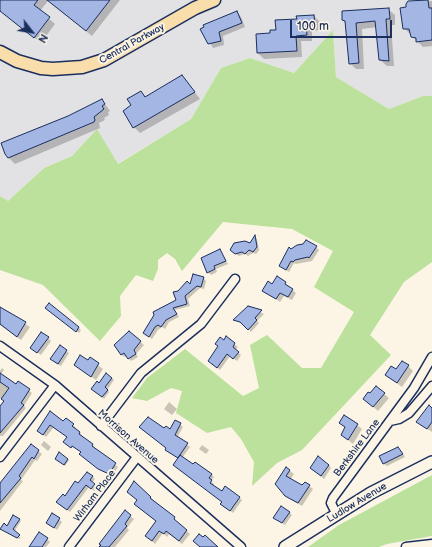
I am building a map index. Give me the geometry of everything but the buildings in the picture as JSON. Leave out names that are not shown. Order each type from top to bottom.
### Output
[{"type":"main road","name":"Central Parkway","points":[[0,52],[17,61],[41,68],[69,69],[82,67],[104,60],[195,8],[214,0]]},
{"type":"main road","name":"Ludlow Avenue","points":[[285,547],[371,493],[432,462]]},
{"type":"street","points":[[101,426],[141,373],[201,324],[235,279]]},
{"type":"street","name":"Morrison Avenue","points":[[0,346],[55,385],[241,547]]},
{"type":"street","points":[[390,421],[414,388],[432,357]]},
{"type":"street","points":[[0,457],[55,385]]},
{"type":"street","name":"Berkshire Lane","points":[[337,515],[331,503],[332,498],[390,421],[399,419],[409,413],[432,386]]},
{"type":"street","name":"Wirham Place","points":[[69,547],[137,457]]},
{"type":"street","points":[[406,547],[432,544]]},
{"type":"shaded area","points":[[0,0],[432,0],[432,96],[423,96],[389,109],[336,77],[333,30],[294,73],[250,58],[221,68],[191,119],[117,164],[97,129],[72,156],[44,168],[8,201],[0,196]]},
{"type":"green space","points":[[333,30],[336,77],[389,109],[423,96],[432,96],[432,262],[404,282],[370,335],[391,355],[302,450],[277,463],[252,486],[254,462],[241,439],[231,427],[207,433],[176,413],[182,391],[171,388],[147,401],[132,398],[147,378],[185,349],[243,396],[259,388],[250,345],[267,335],[302,368],[321,368],[354,312],[314,287],[333,251],[292,229],[223,222],[182,271],[175,259],[167,253],[158,260],[158,269],[153,281],[136,275],[120,296],[121,316],[100,341],[43,285],[0,270],[0,196],[8,201],[44,168],[72,156],[97,129],[118,164],[191,119],[221,68],[250,58],[294,73]]},
{"type":"green space","points":[[432,475],[432,536],[387,544],[379,547],[308,547],[339,525]]}]
